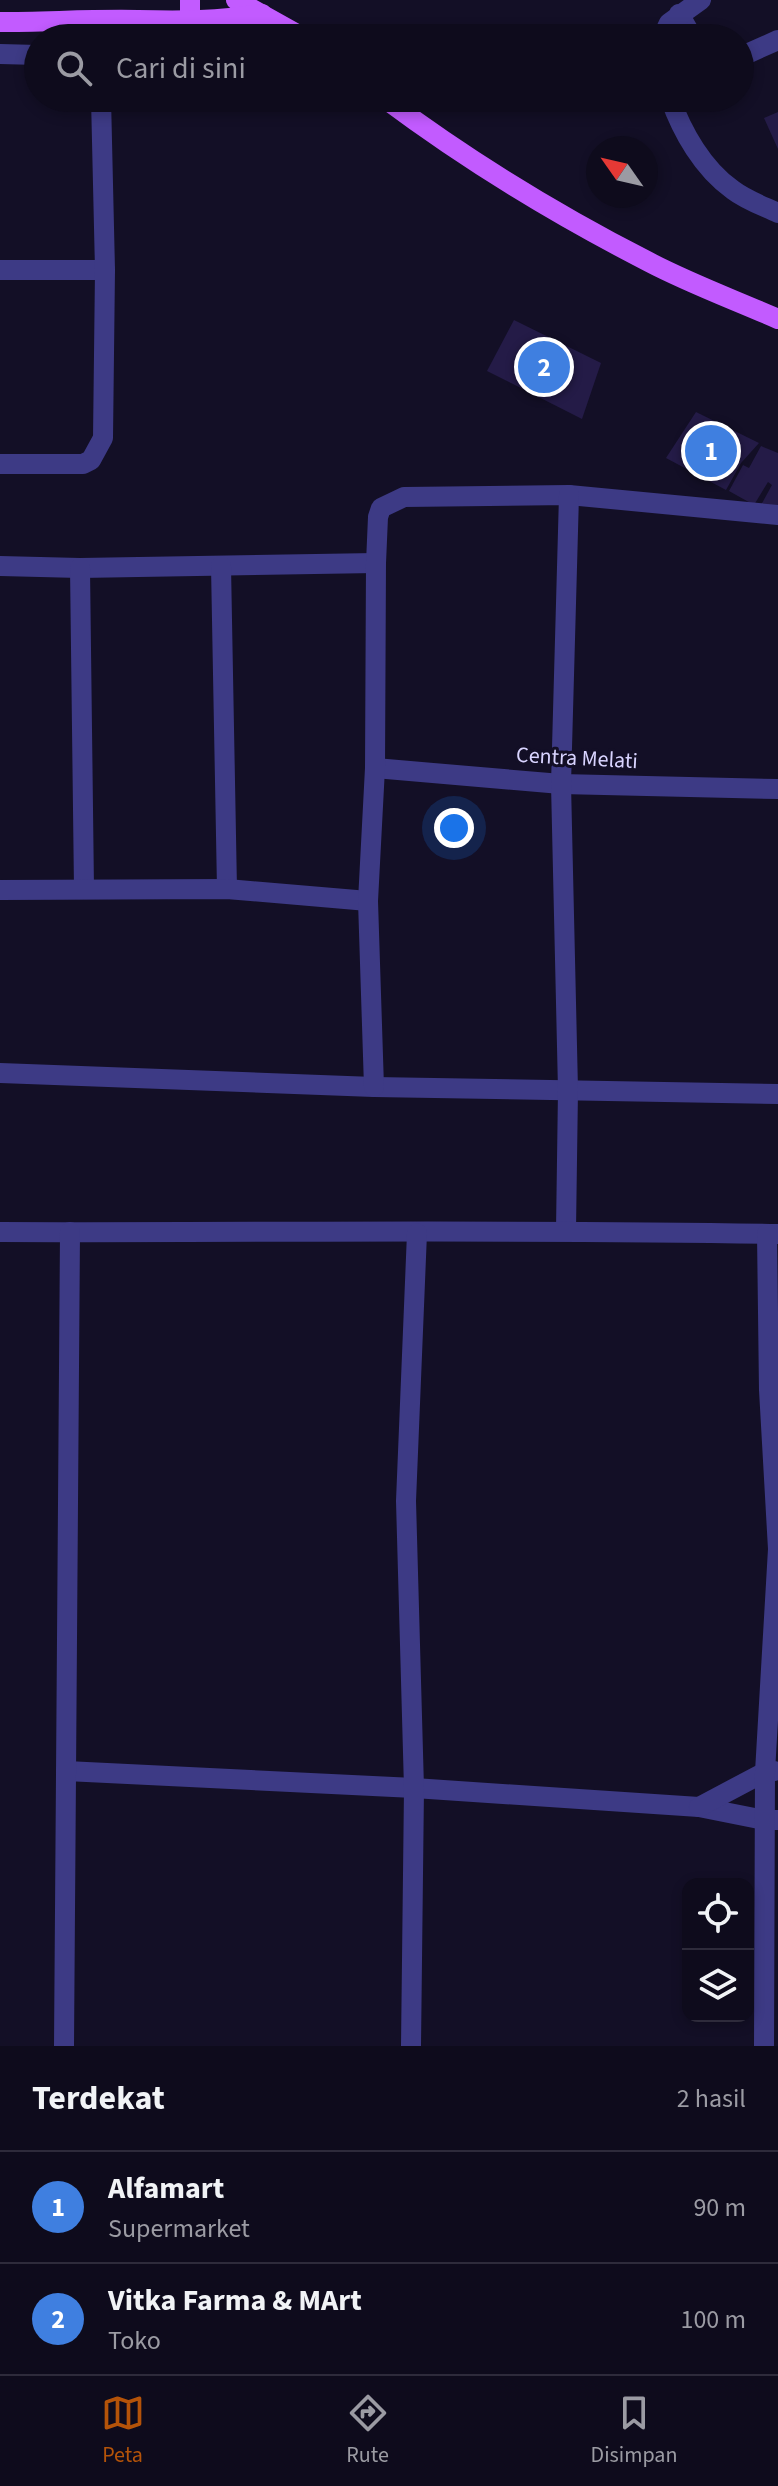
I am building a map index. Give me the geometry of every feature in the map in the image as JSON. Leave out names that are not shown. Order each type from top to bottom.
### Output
[{"type":"main road","points":[[236,0],[280,24]]},
{"type":"main road","points":[[0,22],[190,10],[223,21],[262,14]]},
{"type":"main road","points":[[403,112],[531,197],[650,263],[775,311]]},
{"type":"street","points":[[669,24],[701,0]]},
{"type":"street","points":[[679,14],[685,24]]},
{"type":"street","points":[[754,51],[778,40]]},
{"type":"street","points":[[0,54],[24,55]]},
{"type":"street","points":[[0,464],[83,464],[99,450],[103,438],[105,270],[101,112]]},
{"type":"street","points":[[675,112],[679,124],[711,170],[733,190],[778,213]]},
{"type":"street","points":[[0,270],[105,270]]},
{"type":"street","points":[[566,1230],[568,1090],[561,784],[569,495]]},
{"type":"street","points":[[374,1087],[368,901],[375,768],[376,563],[381,508],[404,497],[569,495],[778,515]]},
{"type":"street","points":[[0,566],[80,568],[376,563]]},
{"type":"street","points":[[221,566],[227,889]]},
{"type":"street","points":[[80,568],[84,889]]},
{"type":"street","name":"Centra Melati","points":[[375,768],[561,784],[778,789]]},
{"type":"street","points":[[0,890],[227,889],[368,901]]},
{"type":"street","points":[[0,1073],[374,1087],[778,1094]]},
{"type":"street","points":[[0,1232],[417,1233],[566,1230],[772,1234],[769,1390],[778,1549],[764,2046]]},
{"type":"street","points":[[64,2046],[70,1232]]},
{"type":"street","points":[[411,2046],[414,1788],[406,1501],[417,1233]]},
{"type":"street","points":[[66,1771],[414,1788],[699,1807],[771,1820]]},
{"type":"street","points":[[699,1807],[771,1772]]},
{"type":"building","points":[[778,112],[778,149],[764,118]]},
{"type":"building","points":[[514,320],[601,363],[582,419],[487,371]]},
{"type":"building","points":[[696,412],[759,443],[741,463],[726,490],[666,458]]},
{"type":"building","points":[[761,446],[778,453],[778,513],[761,505],[772,485],[768,482],[754,505],[729,491],[743,465],[749,468]]},
{"type":"place","name":"Vitka Farma & MArt","points":[[544,367]]},
{"type":"place","name":"Alfamart","points":[[711,451]]}]
